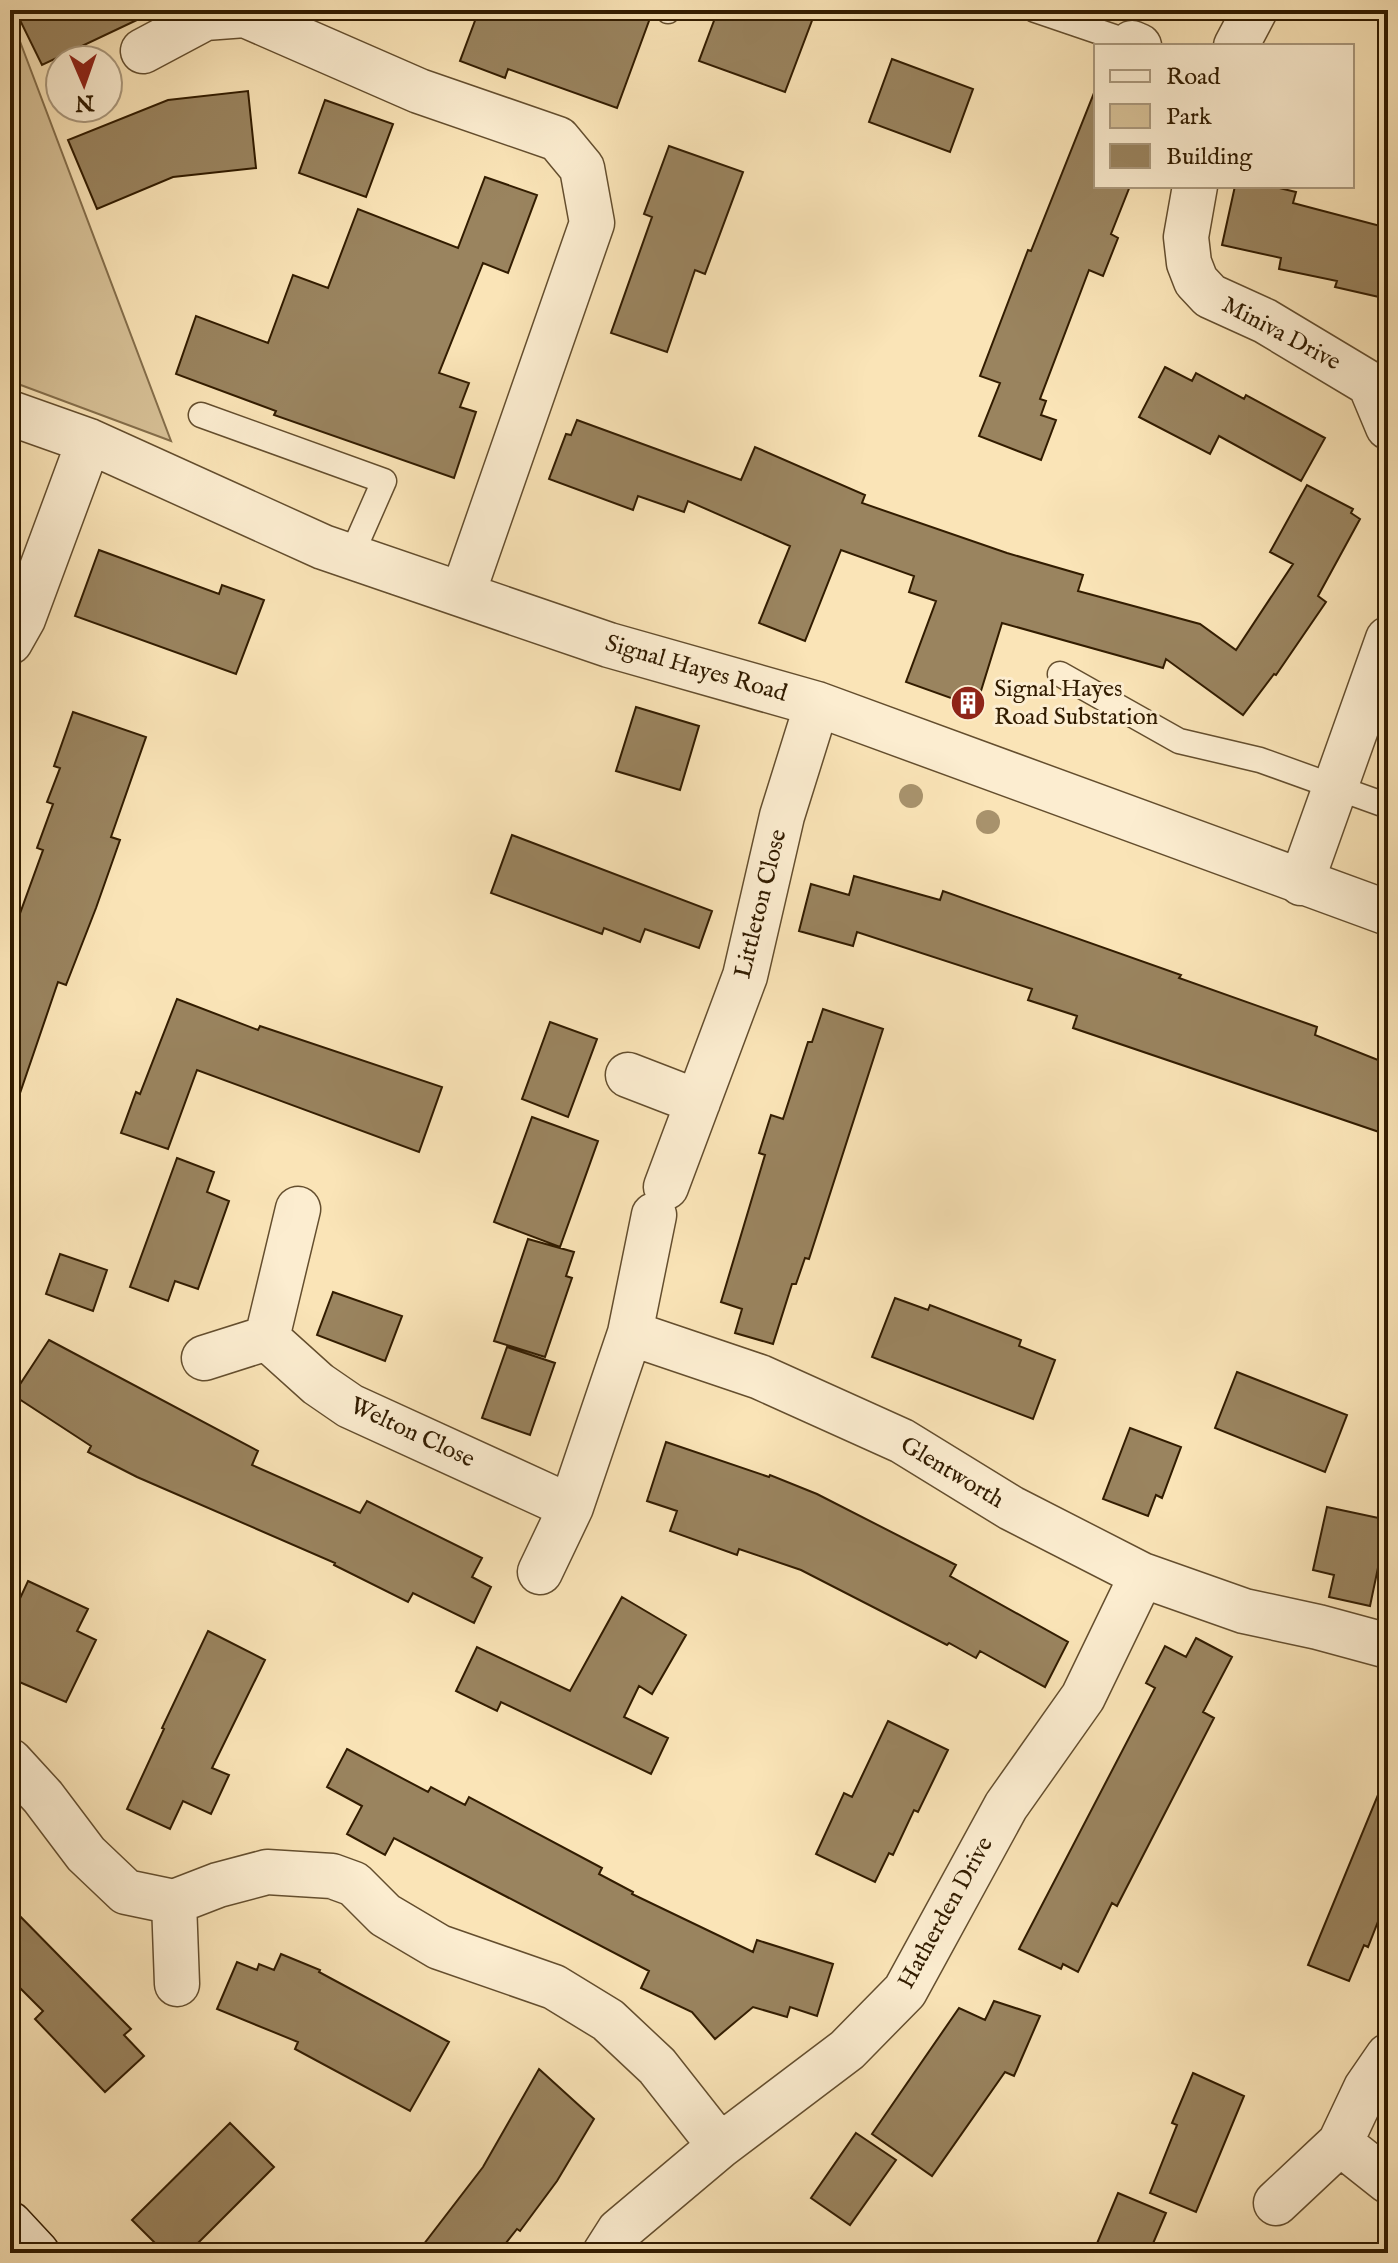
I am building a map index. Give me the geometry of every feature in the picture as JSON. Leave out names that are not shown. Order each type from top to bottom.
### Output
[{"type":"street","points":[[1237,44],[1255,10]]},
{"type":"street","points":[[143,51],[205,18],[231,13],[245,15],[419,91],[558,139],[582,168],[592,223],[463,593]]},
{"type":"street","name":"Miniva Drive","points":[[1195,188],[1186,237],[1189,263],[1196,281],[1210,296],[1379,374],[1388,427]]},
{"type":"street","name":"Signal Hayes Road","points":[[10,413],[89,441],[323,547],[609,645],[817,704],[1388,913]]},
{"type":"street","points":[[10,642],[23,619],[89,441]]},
{"type":"street","points":[[1301,883],[1388,639]]},
{"type":"street","name":"Littleton Close","points":[[630,1333],[660,1201],[745,976],[782,816],[817,704]]},
{"type":"street","points":[[628,1075],[698,1102]]},
{"type":"street","points":[[204,1358],[267,1338],[298,1209]]},
{"type":"street","points":[[540,1572],[571,1507],[630,1333]]},
{"type":"street","name":"Glentworth","points":[[630,1333],[760,1377],[902,1441],[1011,1508],[1142,1575],[1244,1611],[1388,1646]]},
{"type":"street","name":"Welton Close","points":[[267,1338],[318,1384],[350,1406],[571,1507]]},
{"type":"street","name":"Hatherden Drive","points":[[605,2253],[619,2231],[720,2146],[847,2050],[905,1991],[1006,1806],[1083,1697],[1142,1575]]},
{"type":"street","points":[[10,1761],[43,1797],[86,1854],[126,1892],[174,1902],[218,1885],[267,1872],[332,1876],[354,1884],[385,1915],[439,1947],[554,1987],[608,2020],[657,2066],[720,2146]]},
{"type":"street","points":[[174,1902],[177,1984]]},
{"type":"street","points":[[1276,2203],[1340,2143],[1366,2088],[1388,2056]]},
{"type":"street","points":[[1340,2143],[1388,2181]]},
{"type":"street","points":[[10,2224],[37,2253]]},
{"type":"lane","points":[[1035,10],[1132,44]]},
{"type":"lane","points":[[201,415],[384,481],[351,556]]},
{"type":"lane","points":[[1060,674],[1179,741],[1260,760],[1388,806]]},
{"type":"green space","points":[[10,15],[44,105],[44,124],[51,124],[171,441],[10,381]]},
{"type":"building","points":[[15,10],[158,10],[86,44],[44,44],[42,65]]},
{"type":"building","points":[[479,10],[653,10],[617,108],[508,69],[505,78],[460,61]]},
{"type":"building","points":[[718,10],[816,10],[785,92],[699,61]]},
{"type":"building","points":[[892,59],[973,89],[950,152],[869,122]]},
{"type":"building","points":[[248,91],[256,168],[173,177],[97,209],[68,140],[108,124],[124,124],[124,118],[168,100]]},
{"type":"building","points":[[1094,93],[1094,188],[1129,188],[1111,234],[1118,238],[1103,276],[1089,270],[1040,399],[1046,401],[1041,415],[1056,420],[1041,460],[979,436],[1000,383],[980,376],[1028,250],[1031,251]]},
{"type":"building","points":[[325,100],[393,124],[366,197],[299,173]]},
{"type":"building","points":[[669,146],[743,172],[705,274],[695,270],[667,352],[611,333],[652,217],[644,214]]},
{"type":"building","points":[[485,177],[537,195],[508,273],[483,263],[439,373],[469,383],[460,407],[476,412],[454,478],[274,415],[276,411],[176,374],[196,316],[268,343],[293,275],[328,288],[358,209],[458,248]]},
{"type":"building","points":[[1235,188],[1279,188],[1296,192],[1293,203],[1388,228],[1388,258],[1379,297],[1335,287],[1337,281],[1279,269],[1281,258],[1222,245]]},
{"type":"building","points":[[1165,367],[1192,381],[1196,373],[1244,399],[1246,395],[1325,438],[1301,481],[1219,436],[1210,454],[1139,417]]},
{"type":"building","points":[[577,420],[741,480],[755,447],[865,495],[862,503],[1007,553],[1083,575],[1078,591],[1200,624],[1236,650],[1293,564],[1270,552],[1307,485],[1353,509],[1351,513],[1360,519],[1318,596],[1326,602],[1276,675],[1243,715],[1166,659],[1163,668],[1002,623],[976,707],[906,682],[936,601],[909,592],[914,576],[841,550],[805,641],[759,623],[790,546],[688,501],[684,512],[638,496],[633,510],[549,479],[566,434],[571,435]]},
{"type":"building","points":[[99,550],[219,594],[222,585],[264,600],[236,674],[75,616]]},
{"type":"building","points":[[636,707],[699,726],[680,790],[616,771]]},
{"type":"building","points":[[73,712],[146,737],[111,837],[120,840],[96,908],[66,985],[58,982],[17,1102],[10,1101],[10,941],[43,850],[37,848],[53,804],[47,802],[60,768],[54,766]]},
{"type":"building","points":[[512,835],[712,911],[699,948],[645,929],[640,942],[604,928],[602,934],[491,893]]},
{"type":"building","points":[[854,876],[940,900],[943,891],[1317,1027],[1315,1035],[1388,1064],[1388,1135],[1073,1028],[1077,1016],[1028,1000],[1032,989],[857,932],[853,946],[799,931],[811,884],[849,895]]},
{"type":"building","points":[[177,999],[258,1030],[260,1026],[442,1087],[419,1152],[197,1070],[168,1149],[121,1133],[136,1092],[140,1094]]},
{"type":"building","points":[[823,1009],[883,1029],[809,1259],[805,1258],[796,1284],[792,1284],[773,1344],[735,1333],[742,1309],[721,1302],[765,1155],[759,1153],[771,1115],[783,1119],[808,1042],[812,1042]]},
{"type":"building","points":[[550,1022],[597,1039],[568,1117],[522,1099]]},
{"type":"building","points":[[532,1117],[598,1141],[560,1247],[494,1222]]},
{"type":"building","points":[[177,1158],[214,1172],[207,1192],[229,1201],[198,1289],[175,1281],[168,1301],[130,1287]]},
{"type":"building","points":[[528,1239],[574,1252],[566,1276],[572,1278],[545,1357],[494,1341]]},
{"type":"building","points":[[60,1254],[107,1270],[93,1311],[46,1294]]},
{"type":"building","points":[[333,1292],[402,1316],[385,1361],[317,1335]]},
{"type":"building","points":[[895,1298],[928,1310],[930,1305],[1021,1340],[1019,1346],[1055,1360],[1033,1419],[872,1357]]},
{"type":"building","points":[[49,1340],[258,1451],[252,1465],[360,1513],[367,1501],[482,1558],[472,1577],[491,1587],[474,1623],[413,1593],[408,1602],[335,1563],[137,1477],[88,1452],[91,1446],[13,1395]]},
{"type":"building","points":[[507,1347],[555,1363],[530,1435],[482,1418]]},
{"type":"building","points":[[1237,1372],[1347,1415],[1325,1472],[1215,1428]]},
{"type":"building","points":[[1130,1428],[1181,1447],[1162,1498],[1156,1495],[1148,1516],[1103,1499]]},
{"type":"building","points":[[666,1442],[770,1475],[817,1494],[956,1565],[950,1576],[1068,1642],[1045,1687],[980,1651],[976,1658],[949,1643],[947,1645],[801,1570],[739,1549],[737,1555],[670,1531],[677,1511],[647,1501]]},
{"type":"building","points":[[1327,1507],[1388,1520],[1370,1606],[1329,1597],[1334,1575],[1313,1570]]},
{"type":"building","points":[[28,1581],[88,1609],[77,1631],[96,1640],[66,1702],[10,1678],[10,1620]]},
{"type":"building","points":[[622,1597],[686,1635],[652,1694],[639,1686],[624,1717],[668,1738],[651,1774],[501,1702],[497,1711],[456,1691],[477,1647],[570,1691]]},
{"type":"building","points":[[208,1631],[265,1660],[212,1768],[229,1775],[211,1814],[183,1801],[170,1829],[127,1809]]},
{"type":"building","points":[[1196,1638],[1232,1657],[1203,1712],[1214,1718],[1117,1906],[1112,1903],[1078,1972],[1063,1964],[1061,1969],[1019,1949],[1155,1688],[1146,1683],[1165,1646],[1186,1657]]},
{"type":"building","points":[[888,1721],[948,1750],[918,1812],[914,1810],[893,1855],[889,1853],[875,1882],[816,1854],[844,1793],[852,1797]]},
{"type":"building","points":[[347,1749],[428,1792],[431,1787],[465,1805],[469,1797],[602,1868],[599,1874],[632,1894],[753,1952],[757,1940],[833,1964],[817,2016],[790,2007],[787,2017],[753,2007],[715,2039],[692,2012],[641,1988],[649,1971],[394,1838],[385,1855],[347,1834],[362,1806],[327,1787]]},
{"type":"building","points":[[1387,1773],[1388,1896],[1368,1947],[1364,1945],[1349,1981],[1308,1965]]},
{"type":"building","points":[[10,1906],[131,2029],[124,2035],[144,2056],[105,2092],[35,2019],[43,2011],[10,1978]]},
{"type":"building","points":[[281,1954],[320,1970],[449,2042],[410,2111],[295,2049],[298,2042],[217,2009],[237,1962],[257,1970],[259,1964],[274,1970]]},
{"type":"building","points":[[994,2001],[1040,2016],[1014,2076],[1005,2072],[932,2176],[872,2134],[959,2008],[985,2020]]},
{"type":"building","points":[[539,2069],[594,2119],[557,2181],[520,2231],[517,2229],[498,2253],[417,2253],[483,2167]]},
{"type":"building","points":[[1193,2073],[1244,2096],[1196,2212],[1150,2193],[1177,2125],[1172,2123]]},
{"type":"building","points":[[230,2123],[274,2167],[188,2253],[165,2253],[132,2220]]},
{"type":"building","points":[[856,2133],[896,2160],[850,2225],[811,2198]]},
{"type":"building","points":[[1118,2193],[1166,2213],[1149,2253],[1093,2253]]},
{"type":"place","name":"Signal Hayes Road Substation","points":[[968,703]]}]
